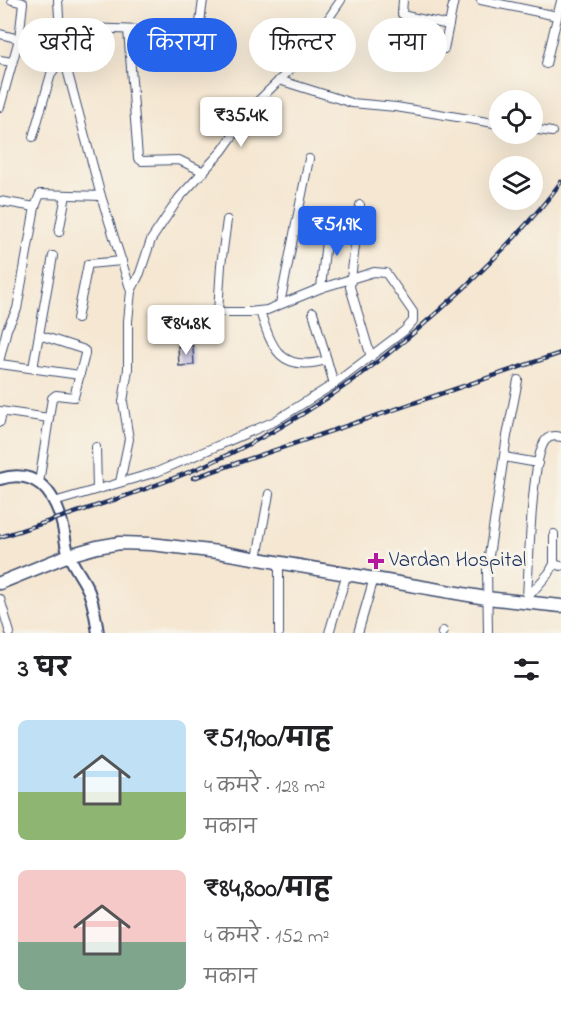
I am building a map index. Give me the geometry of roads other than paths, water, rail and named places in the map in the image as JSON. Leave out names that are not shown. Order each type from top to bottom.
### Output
[{"type":"main road","points":[[0,583],[69,555],[98,547],[120,543],[151,544],[257,558],[486,598],[525,599],[561,606]]},
{"type":"street","points":[[12,0],[23,2],[21,18]]},
{"type":"street","points":[[58,0],[59,18]]},
{"type":"street","points":[[201,18],[203,0]]},
{"type":"street","points":[[130,291],[140,273],[152,240],[178,198],[204,172],[232,138],[257,102],[310,47],[341,0]]},
{"type":"street","points":[[403,0],[402,14],[449,25]]},
{"type":"street","points":[[447,35],[454,0]]},
{"type":"street","points":[[481,0],[557,16]]},
{"type":"street","points":[[546,64],[561,1]]},
{"type":"street","points":[[0,34],[18,39]]},
{"type":"street","points":[[0,107],[18,42]]},
{"type":"street","points":[[0,60],[12,62]]},
{"type":"street","points":[[33,137],[52,72]]},
{"type":"street","points":[[68,72],[101,196],[130,291],[128,369],[123,402],[129,439],[120,482]]},
{"type":"street","points":[[131,72],[138,158],[142,161],[179,160],[204,172]]},
{"type":"street","points":[[279,80],[352,103],[396,107],[489,122]]},
{"type":"street","points":[[543,131],[552,132]]},
{"type":"street","points":[[280,304],[309,159]]},
{"type":"street","points":[[0,358],[7,329],[17,309],[40,194],[101,196]]},
{"type":"street","points":[[59,232],[66,195]]},
{"type":"street","points":[[0,201],[36,207]]},
{"type":"street","points":[[360,205],[350,286],[371,357]]},
{"type":"street","points":[[54,502],[157,472],[275,421],[334,384],[404,332],[413,321],[413,312],[386,273],[374,272],[321,288],[260,311],[218,312],[220,265],[227,220]]},
{"type":"street","points":[[321,288],[328,222]]},
{"type":"street","points":[[33,368],[52,256]]},
{"type":"street","points":[[77,319],[88,264],[122,261]]},
{"type":"street","points":[[260,311],[269,339],[280,356],[302,365],[327,360]]},
{"type":"street","points":[[313,312],[334,384]]},
{"type":"street","points":[[39,335],[85,351],[74,397],[54,395],[39,483]]},
{"type":"street","points":[[0,364],[81,375]]},
{"type":"street","points":[[488,633],[487,569],[518,380]]},
{"type":"street","points":[[0,422],[1,411],[49,418]]},
{"type":"street","points":[[525,599],[539,451],[550,436],[561,437]]},
{"type":"street","points":[[96,447],[97,489]]},
{"type":"street","points":[[504,457],[538,463]]},
{"type":"street","points":[[0,479],[17,474],[25,476],[39,483],[54,502],[62,522],[69,555],[89,591],[98,633]]},
{"type":"street","points":[[257,558],[269,494]]},
{"type":"street","points":[[525,599],[557,565],[554,534]]},
{"type":"street","points":[[279,562],[279,633]]},
{"type":"street","points":[[329,633],[347,573]]},
{"type":"street","points":[[358,633],[374,578]]},
{"type":"street","points":[[0,599],[10,633]]},
{"type":"railway","points":[[0,537],[152,487],[201,467],[274,431],[308,410],[342,388],[406,339],[466,286],[516,236],[561,182]]},
{"type":"railway","points":[[193,478],[561,353]]},
{"type":"place","name":"Vardan Hospital","points":[[376,561]]}]
